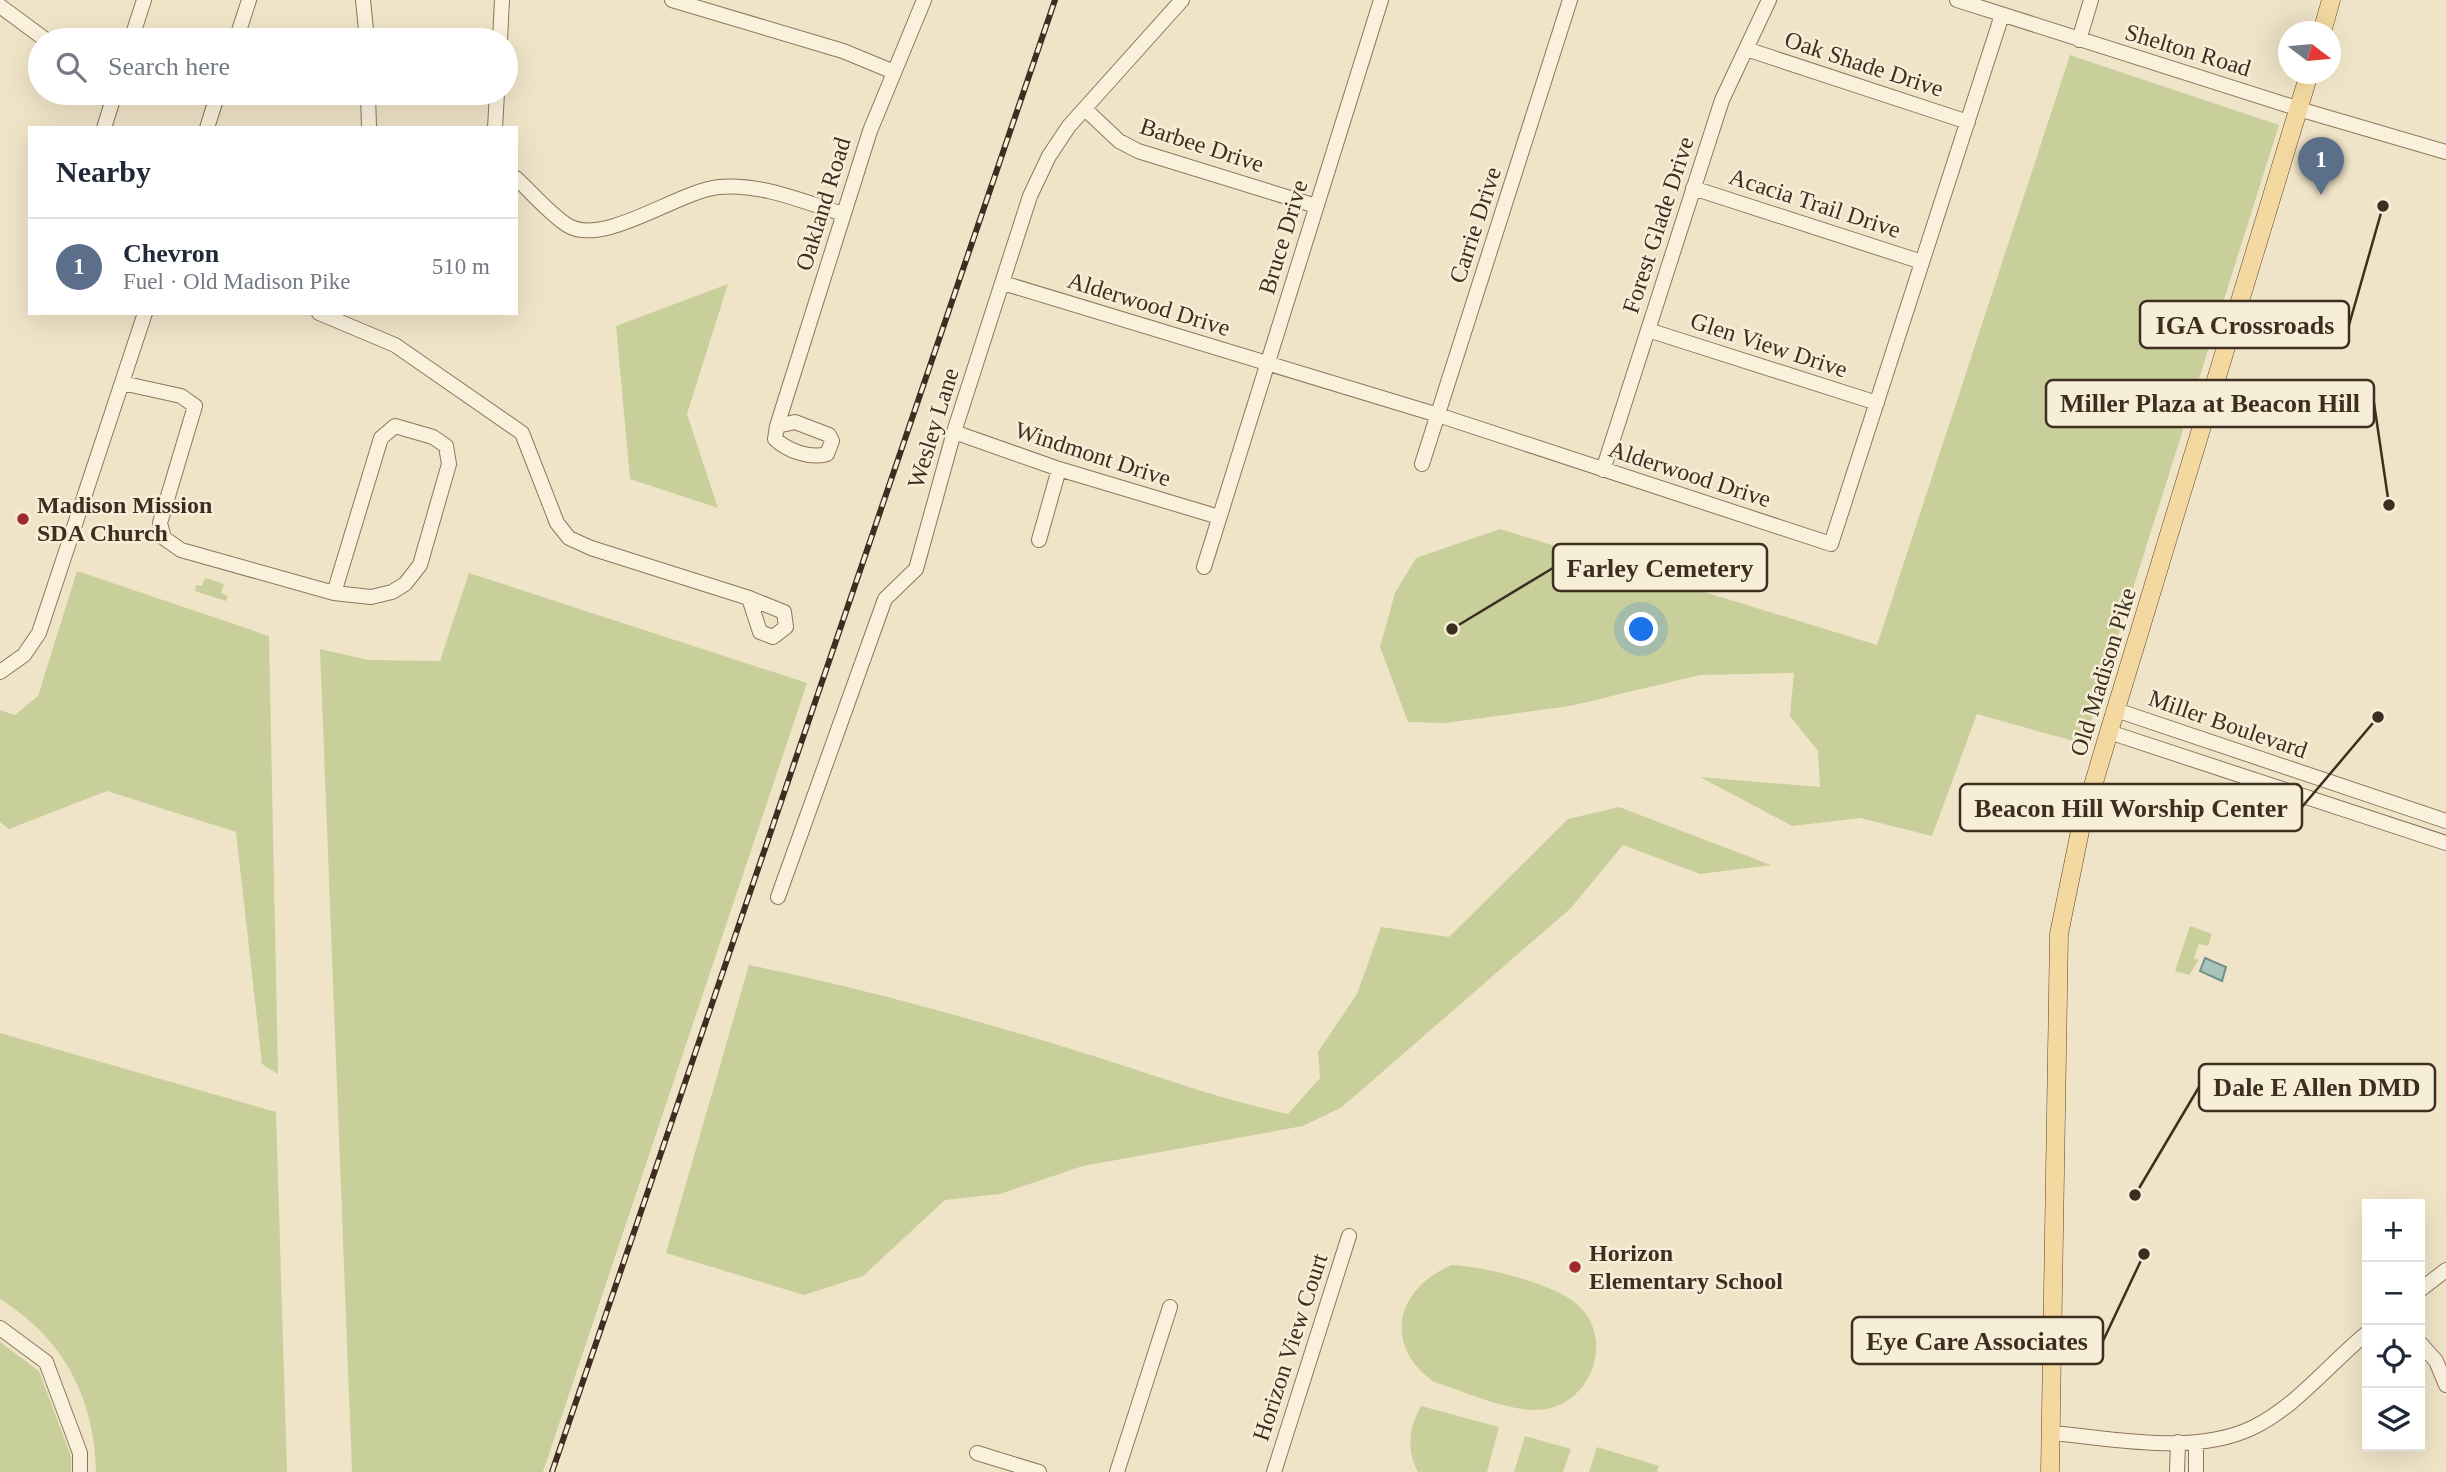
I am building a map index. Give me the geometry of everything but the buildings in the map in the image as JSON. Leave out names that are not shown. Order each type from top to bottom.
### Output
[{"type":"main road","points":[[2325,21],[2331,0]]},
{"type":"main road","name":"Old Madison Pike","points":[[2050,1472],[2059,934],[2081,826],[2306,84]]},
{"type":"street","points":[[135,28],[144,0]]},
{"type":"street","points":[[240,28],[249,0]]},
{"type":"street","points":[[363,0],[366,28]]},
{"type":"street","points":[[501,28],[502,0]]},
{"type":"street","points":[[672,0],[843,51],[894,72]]},
{"type":"street","name":"Oakland Road","points":[[777,426],[870,131],[924,0]]},
{"type":"street","name":"Wesley Lane","points":[[778,897],[885,599],[916,569],[954,432],[1030,196],[1049,156],[1085,109],[1182,0]]},
{"type":"street","name":"Bruce Drive","points":[[1204,567],[1381,0]]},
{"type":"street","name":"Carrie Drive","points":[[1422,464],[1570,0]]},
{"type":"street","name":"Forest Glade Drive","points":[[1603,470],[1721,100],[1769,0]]},
{"type":"street","name":"Shelton Road","points":[[1957,0],[2299,109],[2446,152]]},
{"type":"street","points":[[2079,40],[2091,0]]},
{"type":"street","points":[[0,6],[30,28]]},
{"type":"street","name":"Alderwood Drive","points":[[1003,283],[1438,415],[1832,544],[2002,15]]},
{"type":"street","name":"Oak Shade Drive","points":[[1746,49],[1968,122]]},
{"type":"street","points":[[105,126],[111,105]]},
{"type":"street","points":[[208,126],[214,105]]},
{"type":"street","points":[[368,105],[369,126]]},
{"type":"street","points":[[495,126],[496,105]]},
{"type":"street","name":"Barbee Drive","points":[[1085,109],[1118,141],[1138,151],[1317,206]]},
{"type":"street","points":[[518,180],[568,226],[583,230],[621,226],[686,196],[717,187],[751,188],[843,215]]},
{"type":"street","name":"Acacia Trail Drive","points":[[1693,188],[1922,262]]},
{"type":"street","points":[[0,672],[24,655],[39,633],[144,315]]},
{"type":"street","points":[[324,315],[395,345],[522,433],[557,523],[569,538],[591,548],[749,598]]},
{"type":"street","name":"Glen View Drive","points":[[1648,330],[1877,403]]},
{"type":"street","points":[[122,383],[181,396],[195,406],[160,523],[164,538],[181,551],[334,593],[371,597],[392,592],[405,584],[420,565],[449,464],[446,446],[433,437],[396,426],[381,438],[334,593]]},
{"type":"street","name":"Windmont Drive","points":[[954,432],[1059,469],[1220,517]]},
{"type":"street","points":[[1039,540],[1059,469]]},
{"type":"street","name":"Miller Boulevard","points":[[2116,710],[2446,821]]},
{"type":"street","name":"Miller Boulevard","points":[[2109,732],[2446,843]]},
{"type":"street","points":[[2225,770],[2235,751]]},
{"type":"street","points":[[2350,811],[2356,792]]},
{"type":"street","name":"Horizon View Court","points":[[1274,1472],[1349,1236]]},
{"type":"street","points":[[2425,1286],[2446,1270]]},
{"type":"street","points":[[1117,1472],[1170,1307]]},
{"type":"street","points":[[0,1328],[46,1362],[80,1453],[80,1472]]},
{"type":"street","points":[[2051,1433],[2178,1442],[2231,1436],[2253,1428],[2288,1403],[2362,1338]]},
{"type":"street","points":[[2425,1349],[2436,1361],[2446,1385]]},
{"type":"street","points":[[2177,1472],[2178,1442]]},
{"type":"street","points":[[2196,1442],[2196,1472]]},
{"type":"street","points":[[977,1453],[1039,1472]]},
{"type":"green space","points":[[2070,55],[2279,125],[2084,744],[1977,714],[1932,836],[1860,818],[1792,826],[1700,777],[1820,787],[1818,751],[1790,716],[1794,673],[1700,675],[1570,706],[1445,723],[1408,722],[1380,647],[1395,593],[1416,558],[1500,529],[1877,645]]},
{"type":"green space","points":[[728,284],[687,414],[718,508],[630,479],[616,326]]},
{"type":"green space","points":[[77,571],[269,636],[278,1074],[262,1064],[236,832],[107,791],[9,829],[0,822],[0,710],[15,715],[38,696]]},
{"type":"green space","points":[[469,573],[807,683],[543,1472],[352,1472],[320,649],[368,660],[440,661]]},
{"type":"green space","points":[[205,578],[224,584],[221,593],[228,596],[226,601],[195,591],[196,585],[202,586]]},
{"type":"green space","points":[[1619,807],[1771,865],[1700,874],[1623,845],[1571,908],[1342,1107],[1303,1126],[1083,1166],[1000,1194],[945,1200],[863,1276],[804,1295],[666,1253],[749,965],[959,1016],[1211,1094],[1288,1114],[1320,1078],[1318,1052],[1357,994],[1381,927],[1449,937],[1568,819]]},
{"type":"green space","points":[[2190,926],[2212,934],[2208,946],[2199,944],[2194,958],[2199,960],[2189,975],[2175,971]]},
{"type":"green space","points":[[0,1033],[276,1112],[287,1472],[96,1472],[89,1419],[71,1372],[42,1332],[0,1299]]},
{"type":"green space","points":[[1452,1265],[1537,1283],[1568,1297],[1578,1305],[1590,1320],[1595,1336],[1596,1354],[1592,1371],[1583,1386],[1571,1398],[1555,1407],[1537,1410],[1512,1407],[1434,1382],[1418,1367],[1407,1351],[1402,1335],[1402,1318],[1408,1302],[1418,1288],[1433,1275]]},
{"type":"green space","points":[[0,1342],[39,1371],[71,1456],[71,1472],[0,1472]]},
{"type":"green space","points":[[1421,1406],[1499,1427],[1487,1472],[1418,1472],[1410,1439]]},
{"type":"green space","points":[[1525,1436],[1571,1449],[1563,1472],[1514,1472]]},
{"type":"green space","points":[[1597,1447],[1659,1466],[1657,1472],[1589,1472]]},
{"type":"water","points":[[2205,958],[2226,967],[2222,981],[2200,971]]},
{"type":"railway","points":[[552,1472],[1055,0]]},
{"type":"place","name":"Chevron","points":[[2321,195]]},
{"type":"place","name":"IGA Crossroads","points":[[2383,206]]},
{"type":"place","name":"Miller Plaza at Beacon Hill","points":[[2389,505]]},
{"type":"place","name":"Madison Mission SDA Church","points":[[23,519]]},
{"type":"place","name":"Farley Cemetery","points":[[1452,629]]},
{"type":"place","name":"Beacon Hill Worship Center","points":[[2378,717]]},
{"type":"place","name":"Dale E Allen DMD","points":[[2135,1195]]},
{"type":"place","name":"Eye Care Associates","points":[[2144,1254]]},
{"type":"place","name":"Horizon Elementary School","points":[[1575,1267]]}]
